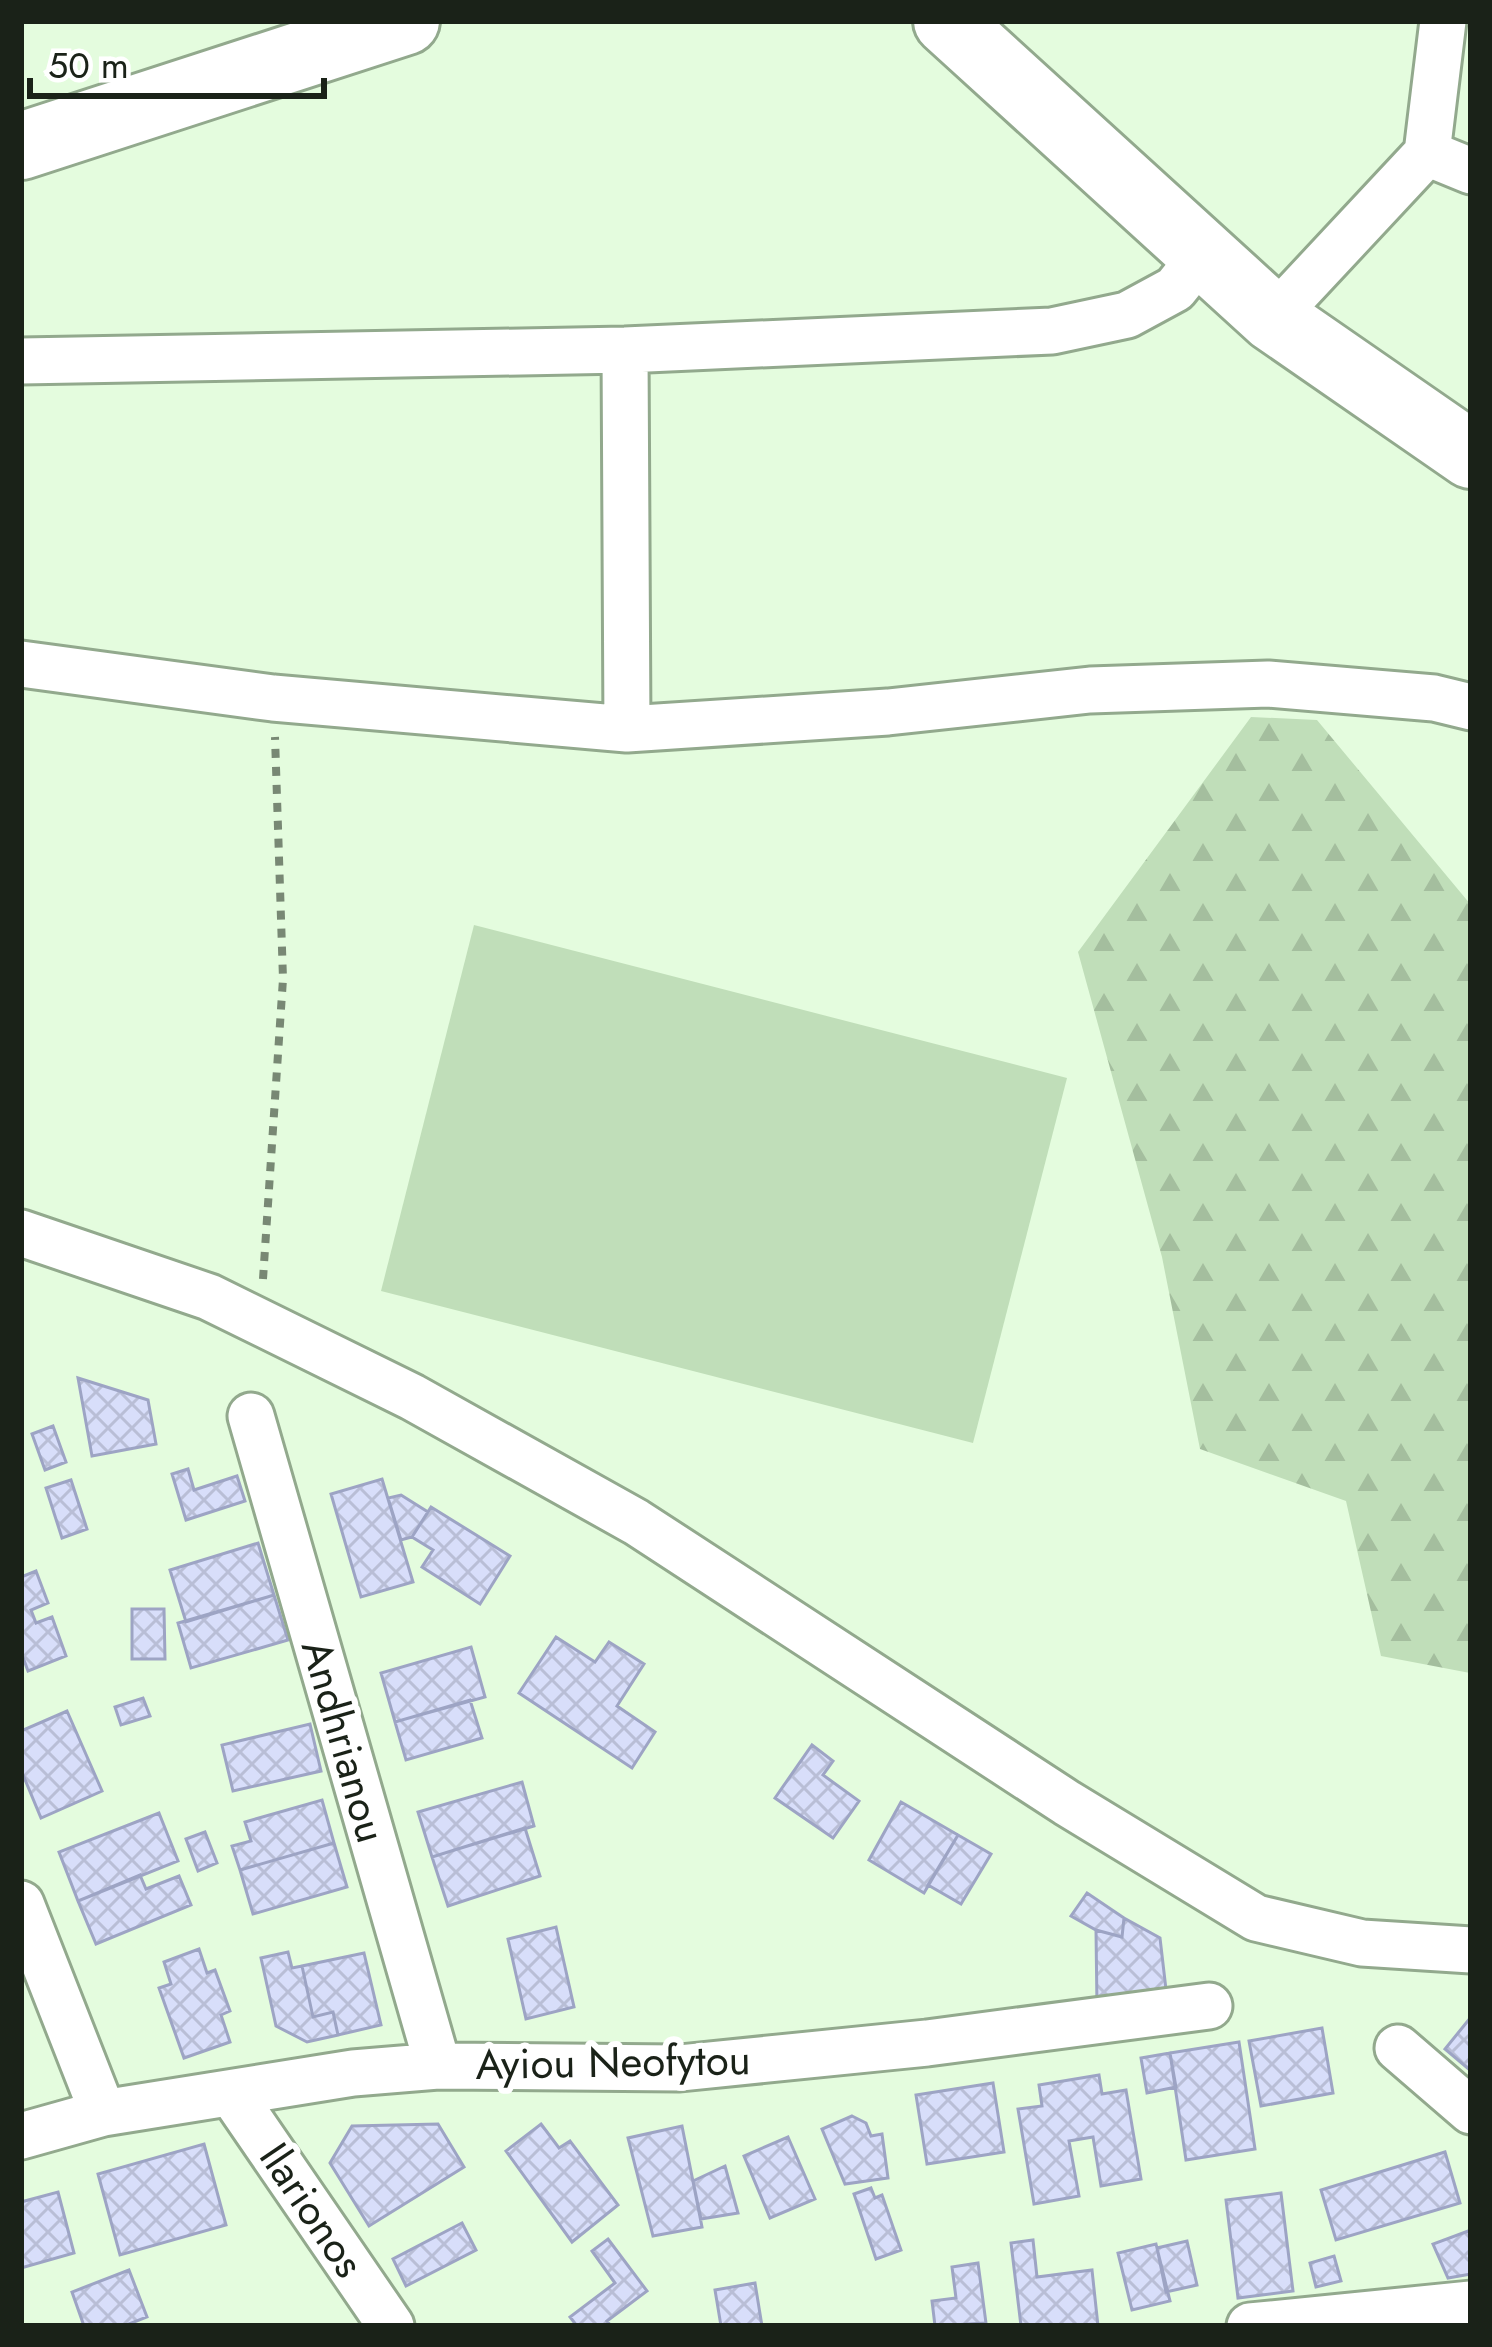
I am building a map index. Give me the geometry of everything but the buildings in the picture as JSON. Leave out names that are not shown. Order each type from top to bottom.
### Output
[{"type":"main road","points":[[21,146],[406,21]]},
{"type":"main road","points":[[947,21],[1273,318],[1471,455]]},
{"type":"street","points":[[1273,318],[1427,153],[1443,21]]},
{"type":"street","points":[[1427,153],[1471,171]]},
{"type":"street","points":[[21,361],[625,350],[1052,331],[1127,315],[1174,290],[1203,254]]},
{"type":"street","points":[[625,350],[627,729]]},
{"type":"street","points":[[21,664],[273,698],[627,729],[888,712],[1090,690],[1268,684],[1434,698],[1471,707]]},
{"type":"street","points":[[21,1233],[209,1297],[412,1396],[636,1522],[1067,1803],[1256,1918],[1362,1942],[1471,1951]]},
{"type":"street","name":"Andhrianou","points":[[251,1415],[438,2066]]},
{"type":"street","points":[[21,1904],[104,2113]]},
{"type":"street","name":"Ayiou Neofytou","points":[[21,2136],[104,2113],[353,2073],[438,2066],[680,2068],[926,2043],[1209,2006]]},
{"type":"street","points":[[1398,2048],[1471,2111]]},
{"type":"street","name":"Ilarionos","points":[[232,2094],[392,2326]]},
{"type":"street","points":[[1250,2326],[1471,2303]]},
{"type":"path","points":[[257,1322],[269,1231],[283,979],[273,698]]},
{"type":"green space","points":[[1251,717],[1317,720],[1471,905],[1470,1673],[1381,1656],[1346,1501],[1200,1449],[1162,1257],[1078,952]]},
{"type":"green space","points":[[474,925],[1067,1078],[973,1443],[381,1291]]}]
